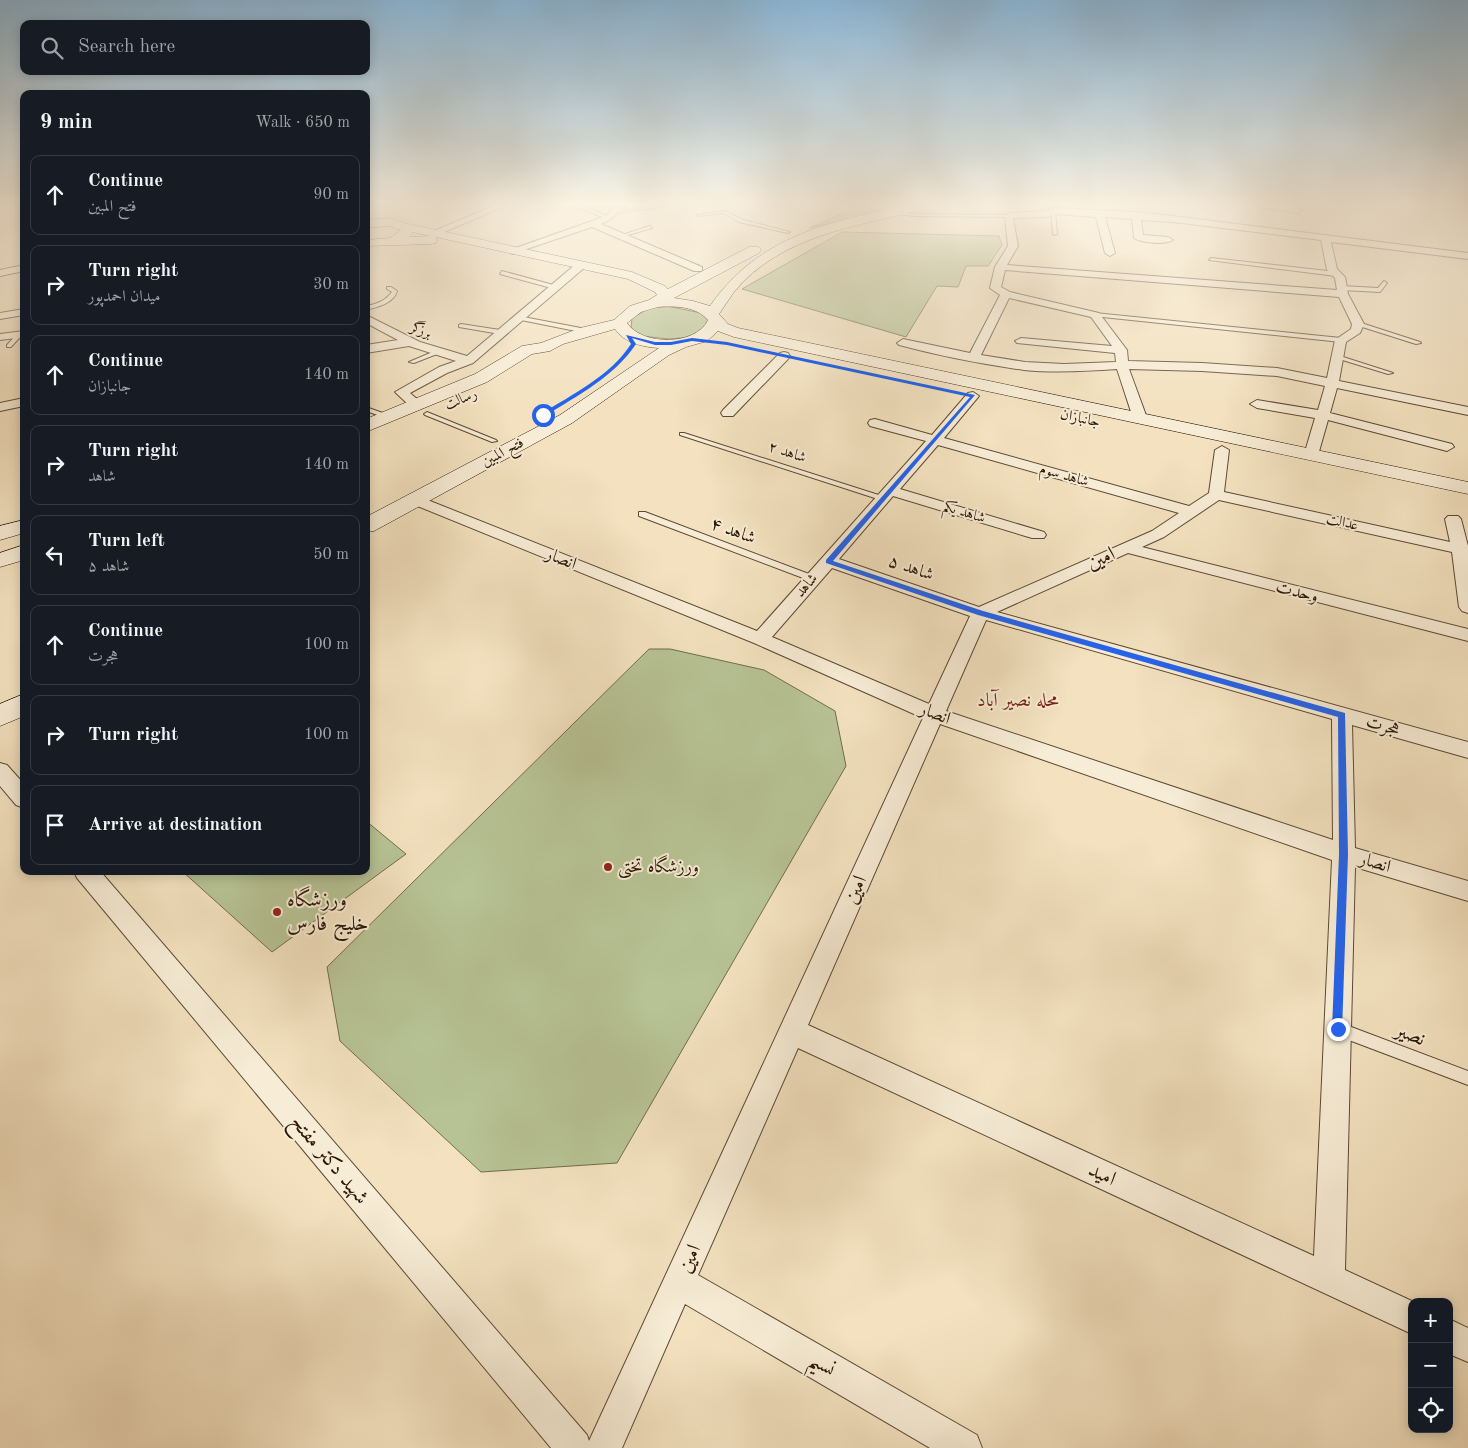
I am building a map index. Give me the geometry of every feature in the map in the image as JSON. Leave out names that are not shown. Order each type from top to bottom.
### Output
[{"type":"street","points":[[422,410],[401,392],[444,370],[469,360],[573,272]]},
{"type":"street","points":[[609,272],[632,276],[660,289],[666,297]]},
{"type":"street","points":[[632,276],[679,272]]},
{"type":"street","points":[[645,306],[714,272]]},
{"type":"street","points":[[714,317],[728,288],[747,272]]},
{"type":"street","points":[[999,272],[995,288],[1006,294],[1095,315],[1121,350],[1122,365],[1140,418]]},
{"type":"street","points":[[1065,272],[1342,291]]},
{"type":"street","points":[[1311,455],[1332,383],[1341,340],[1356,331],[1358,324],[1342,291],[1340,278],[1334,272]]},
{"type":"street","points":[[973,358],[1006,294]]},
{"type":"street","name":"جانبازان","points":[[645,306],[676,303],[704,309],[725,328],[746,341],[784,356],[1468,503]]},
{"type":"street","name":"فتح المبین","points":[[370,507],[543,415],[594,383],[625,342],[623,316],[632,310],[645,306]]},
{"type":"street","points":[[0,316],[20,313]]},
{"type":"street","name":"فتح المبین","points":[[370,524],[566,419],[663,352],[710,332],[716,326],[714,317]]},
{"type":"street","name":"برزگر","points":[[370,320],[397,337],[435,353],[469,360]]},
{"type":"street","name":"رسالت","points":[[370,424],[389,416],[422,410],[487,390],[538,362],[544,348],[557,341],[586,331],[625,342]]},
{"type":"street","points":[[0,337],[20,334]]},
{"type":"street","name":"جانبازان","points":[[625,342],[746,341],[1140,418],[1468,488]]},
{"type":"street","points":[[1021,341],[1121,350]]},
{"type":"street","points":[[370,348],[410,342]]},
{"type":"street","points":[[903,343],[973,358],[1035,367],[1064,368],[1122,365],[1240,368],[1277,372],[1468,411]]},
{"type":"street","points":[[728,413],[784,356]]},
{"type":"street","name":"شاهد","points":[[760,640],[973,396]]},
{"type":"street","points":[[0,408],[20,403]]},
{"type":"street","points":[[1257,404],[1323,415],[1447,447]]},
{"type":"street","name":"رسالت","points":[[370,436],[422,410]]},
{"type":"street","name":"شاهد سوم","points":[[875,423],[1192,512]]},
{"type":"street","points":[[1216,495],[1222,450]]},
{"type":"street","name":"شاهد یکم","points":[[887,494],[1038,535]]},
{"type":"street","name":"امین","points":[[604,1448],[980,613],[1158,534],[1216,495]]},
{"type":"street","name":"عدالت","points":[[1216,495],[1464,550]]},
{"type":"street","name":"انصار","points":[[415,500],[760,640],[935,715],[1344,854],[1468,891]]},
{"type":"street","points":[[1453,519],[1464,550],[1468,607]]},
{"type":"street","points":[[0,534],[20,527]]},
{"type":"street","name":"وحدت","points":[[1126,548],[1468,635]]},
{"type":"street","points":[[0,560],[20,553]]},
{"type":"street","name":"شاهد ۵","points":[[829,561],[980,613]]},
{"type":"street","name":"هجرت","points":[[980,613],[1468,750]]},
{"type":"street","points":[[0,698],[20,688]]},
{"type":"street","points":[[0,716],[20,706]]},
{"type":"street","points":[[1329,1280],[1344,854],[1342,715]]},
{"type":"street","points":[[0,771],[20,794]]},
{"type":"street","name":"شهید دکتر مفتح","points":[[88,875],[574,1448]]},
{"type":"street","name":"امید","points":[[792,1031],[1408,1316]]},
{"type":"street","name":"نسیم","points":[[679,1282],[964,1448]]},
{"type":"street","points":[[1453,1338],[1468,1344]]},
{"type":"lane","points":[[1316,272],[1336,274]]},
{"type":"lane","points":[[502,273],[555,287]]},
{"type":"lane","points":[[1342,291],[1380,290],[1384,283]]},
{"type":"lane","points":[[370,307],[390,300],[395,292],[390,288]]},
{"type":"lane","points":[[1095,315],[1210,328],[1307,335],[1341,340]]},
{"type":"lane","points":[[518,318],[586,331]]},
{"type":"lane","points":[[1358,324],[1418,343]]},
{"type":"lane","points":[[461,326],[500,332]]},
{"type":"lane","points":[[9,346],[20,336]]},
{"type":"lane","points":[[412,362],[435,353]]},
{"type":"lane","points":[[1338,357],[1390,373]]},
{"type":"lane","points":[[370,410],[389,416]]},
{"type":"lane","points":[[422,410],[494,442]]},
{"type":"lane","name":"شاهد ۲","points":[[682,434],[887,494]]},
{"type":"lane","name":"شاهد ۴","points":[[642,514],[814,579]]},
{"type":"lane","name":"نصیر","points":[[1338,1029],[1468,1078]]},
{"type":"green space","points":[[773,272],[964,272],[958,287],[937,286],[906,337],[742,289]]},
{"type":"green space","points":[[667,306],[701,313],[709,322],[693,337],[668,339],[642,336],[631,328],[632,318],[650,308]]},
{"type":"green space","name":"ورزشگاه تختی","points":[[649,649],[670,649],[764,670],[835,711],[846,766],[617,1163],[481,1172],[340,1041],[327,967]]},
{"type":"green space","name":"ورزشگاه خلیج فارس","points":[[370,824],[406,854],[272,952],[186,875],[370,875]]},
{"type":"place","name":"ورزشگاه تختی","points":[[608,867]]},
{"type":"place","name":"ورزشگاه خلیج فارس","points":[[277,912]]},
{"type":"district","name":"محله نصیر آباد","points":[[1018,701]]},
{"type":"route","points":[[543,415],[594,383],[624,358],[633,344],[628,336],[640,341],[655,343],[687,342],[692,340],[727,343],[973,396],[829,561],[980,613],[1342,715],[1344,854],[1338,1029]]}]
